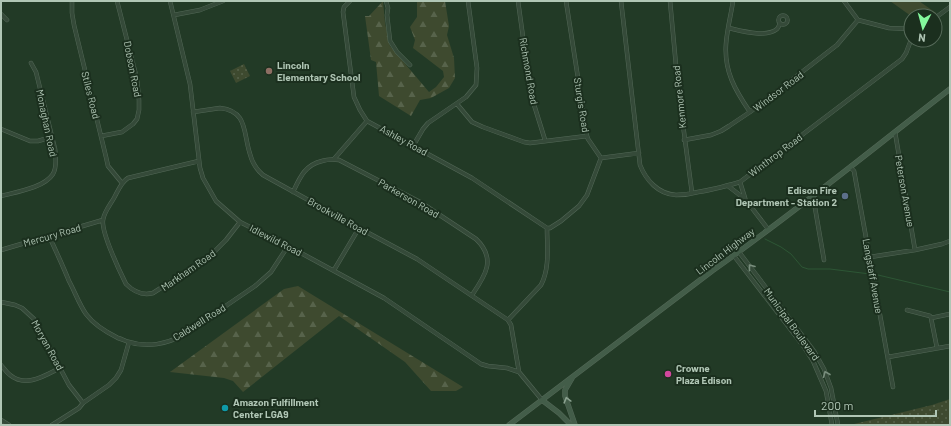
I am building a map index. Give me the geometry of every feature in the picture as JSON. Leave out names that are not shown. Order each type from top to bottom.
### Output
[{"type":"main road","name":"Lincoln Highway","points":[[509,425],[712,271],[734,256],[950,89]]},
{"type":"main road","points":[[573,376],[565,390],[565,396],[575,425]]},
{"type":"main road","points":[[542,400],[559,413],[571,425]]},
{"type":"street","name":"Stiles Road","points":[[72,1],[74,25],[108,166],[122,183]]},
{"type":"street","name":"Dobson Road","points":[[101,136],[122,132],[137,119],[139,110],[137,79],[117,1]]},
{"type":"street","name":"Idlewild Road","points":[[170,1],[190,84],[199,161],[203,178],[216,201],[240,222],[334,270],[384,298],[481,364],[507,368],[519,372]]},
{"type":"street","points":[[174,16],[200,10],[223,1]]},
{"type":"street","points":[[293,192],[301,175],[307,168],[316,162],[334,159],[367,121],[354,97],[343,12],[344,7],[350,1]]},
{"type":"street","points":[[386,1],[388,8],[387,15],[390,41],[397,52],[410,65]]},
{"type":"street","points":[[413,146],[428,123],[466,97],[476,85],[477,68],[468,1]]},
{"type":"street","name":"Richmond Road","points":[[518,1],[531,95],[545,140]]},
{"type":"street","name":"Sturgis Road","points":[[566,1],[587,136],[601,158]]},
{"type":"street","name":"Winthrop Road","points":[[621,1],[640,165],[643,173],[651,184],[664,192],[675,195],[715,190],[740,182],[902,59],[908,48]]},
{"type":"street","name":"Kenmore Road","points":[[670,1],[684,140],[692,193]]},
{"type":"street","points":[[733,1],[726,44],[726,63],[736,90],[750,112]]},
{"type":"street","points":[[844,1],[858,20],[889,28],[903,29]]},
{"type":"street","points":[[1,14],[8,20]]},
{"type":"street","name":"Windsor Road","points":[[684,140],[721,131],[750,112],[838,45],[858,20]]},
{"type":"street","points":[[729,28],[763,34],[770,33],[777,29],[780,24]]},
{"type":"street","name":"Monaghan Road","points":[[1,196],[38,185],[48,179],[55,170],[56,154],[36,72],[31,64]]},
{"type":"street","points":[[457,104],[472,122],[524,142],[530,143],[587,136]]},
{"type":"street","name":"Brookville Road","points":[[193,112],[225,108],[236,113],[241,118],[243,123],[250,154],[259,172],[267,178],[417,259],[508,320]]},
{"type":"street","name":"Ashley Road","points":[[367,121],[472,178],[547,228]]},
{"type":"street","points":[[1,129],[30,141],[38,141],[52,137]]},
{"type":"street","name":"Peterson Avenue","points":[[895,132],[915,250]]},
{"type":"street","points":[[542,400],[519,372],[511,325],[508,320],[543,280],[547,267],[547,228],[550,228],[561,221],[579,206],[587,195],[601,158],[639,153]]},
{"type":"street","name":"Parkerson Road","points":[[334,159],[420,202],[479,243],[485,253],[487,268],[485,275],[472,295]]},
{"type":"street","points":[[103,220],[104,215],[122,183],[128,178],[199,161]]},
{"type":"street","name":"Langstaff Avenue","points":[[850,167],[854,171],[893,387]]},
{"type":"street","points":[[740,182],[745,199]]},
{"type":"street","points":[[728,186],[745,199],[768,229]]},
{"type":"street","points":[[812,196],[824,260]]},
{"type":"street","name":"Markham Road","points":[[103,220],[102,224],[110,247],[126,284],[141,294],[147,295],[153,293],[208,258],[226,240],[240,222]]},
{"type":"street","name":"Mercury Road","points":[[1,250],[103,220]]},
{"type":"street","points":[[334,270],[359,228]]},
{"type":"street","name":"Caldwell Road","points":[[49,236],[80,303],[94,323],[102,330],[112,335],[129,342],[145,345],[154,345],[174,340],[255,286],[271,272],[288,246]]},
{"type":"street","points":[[870,257],[915,250],[950,241]]},
{"type":"street","name":"Municipal Boulevard","points":[[739,252],[814,351],[824,368],[831,388],[838,425]]},
{"type":"street","name":"Municipal Boulevard","points":[[734,256],[804,347],[813,361],[826,391],[832,425]]},
{"type":"street","name":"Moryan Road","points":[[1,302],[22,308],[34,319],[69,385],[83,403]]},
{"type":"street","points":[[907,310],[930,316],[931,318],[950,314]]},
{"type":"street","points":[[931,318],[937,348]]},
{"type":"street","points":[[52,425],[79,408],[83,403],[109,385],[116,378],[121,370],[129,342]]},
{"type":"street","points":[[888,357],[950,346]]},
{"type":"street","points":[[1,365],[10,375],[26,381],[38,379],[60,368]]},
{"type":"street","points":[[1,420],[9,425]]},
{"type":"green space","points":[[383,1],[385,23],[390,46],[429,92],[436,87],[444,77],[443,71],[413,48],[415,40],[410,27],[417,17],[417,1],[445,1],[449,26],[447,35],[454,58],[455,78],[449,88],[431,98],[420,100],[411,116],[379,96],[376,62],[371,60],[365,16],[369,16]]},
{"type":"green space","points":[[890,1],[919,1],[929,8],[903,8],[903,10]]},
{"type":"green space","points":[[244,64],[250,76],[236,83],[230,71]]},
{"type":"green space","points":[[298,286],[463,387],[456,391],[431,391],[405,362],[339,316],[243,392],[233,381],[224,378],[170,372],[284,289]]},
{"type":"green space","points":[[950,399],[950,425],[850,425],[932,405]]},
{"type":"waterway","points":[[765,239],[791,254],[802,267],[808,269],[830,269],[870,274]]},
{"type":"waterway","points":[[878,275],[950,292]]},
{"type":"place","name":"Lincoln Elementary School","points":[[269,71]]},
{"type":"place","name":"Edison Fire Department - Station 2","points":[[845,196]]},
{"type":"place","name":"Crowne Plaza Edison","points":[[668,374]]},
{"type":"place","name":"Amazon Fulfillment Center LGA9","points":[[225,408]]}]
